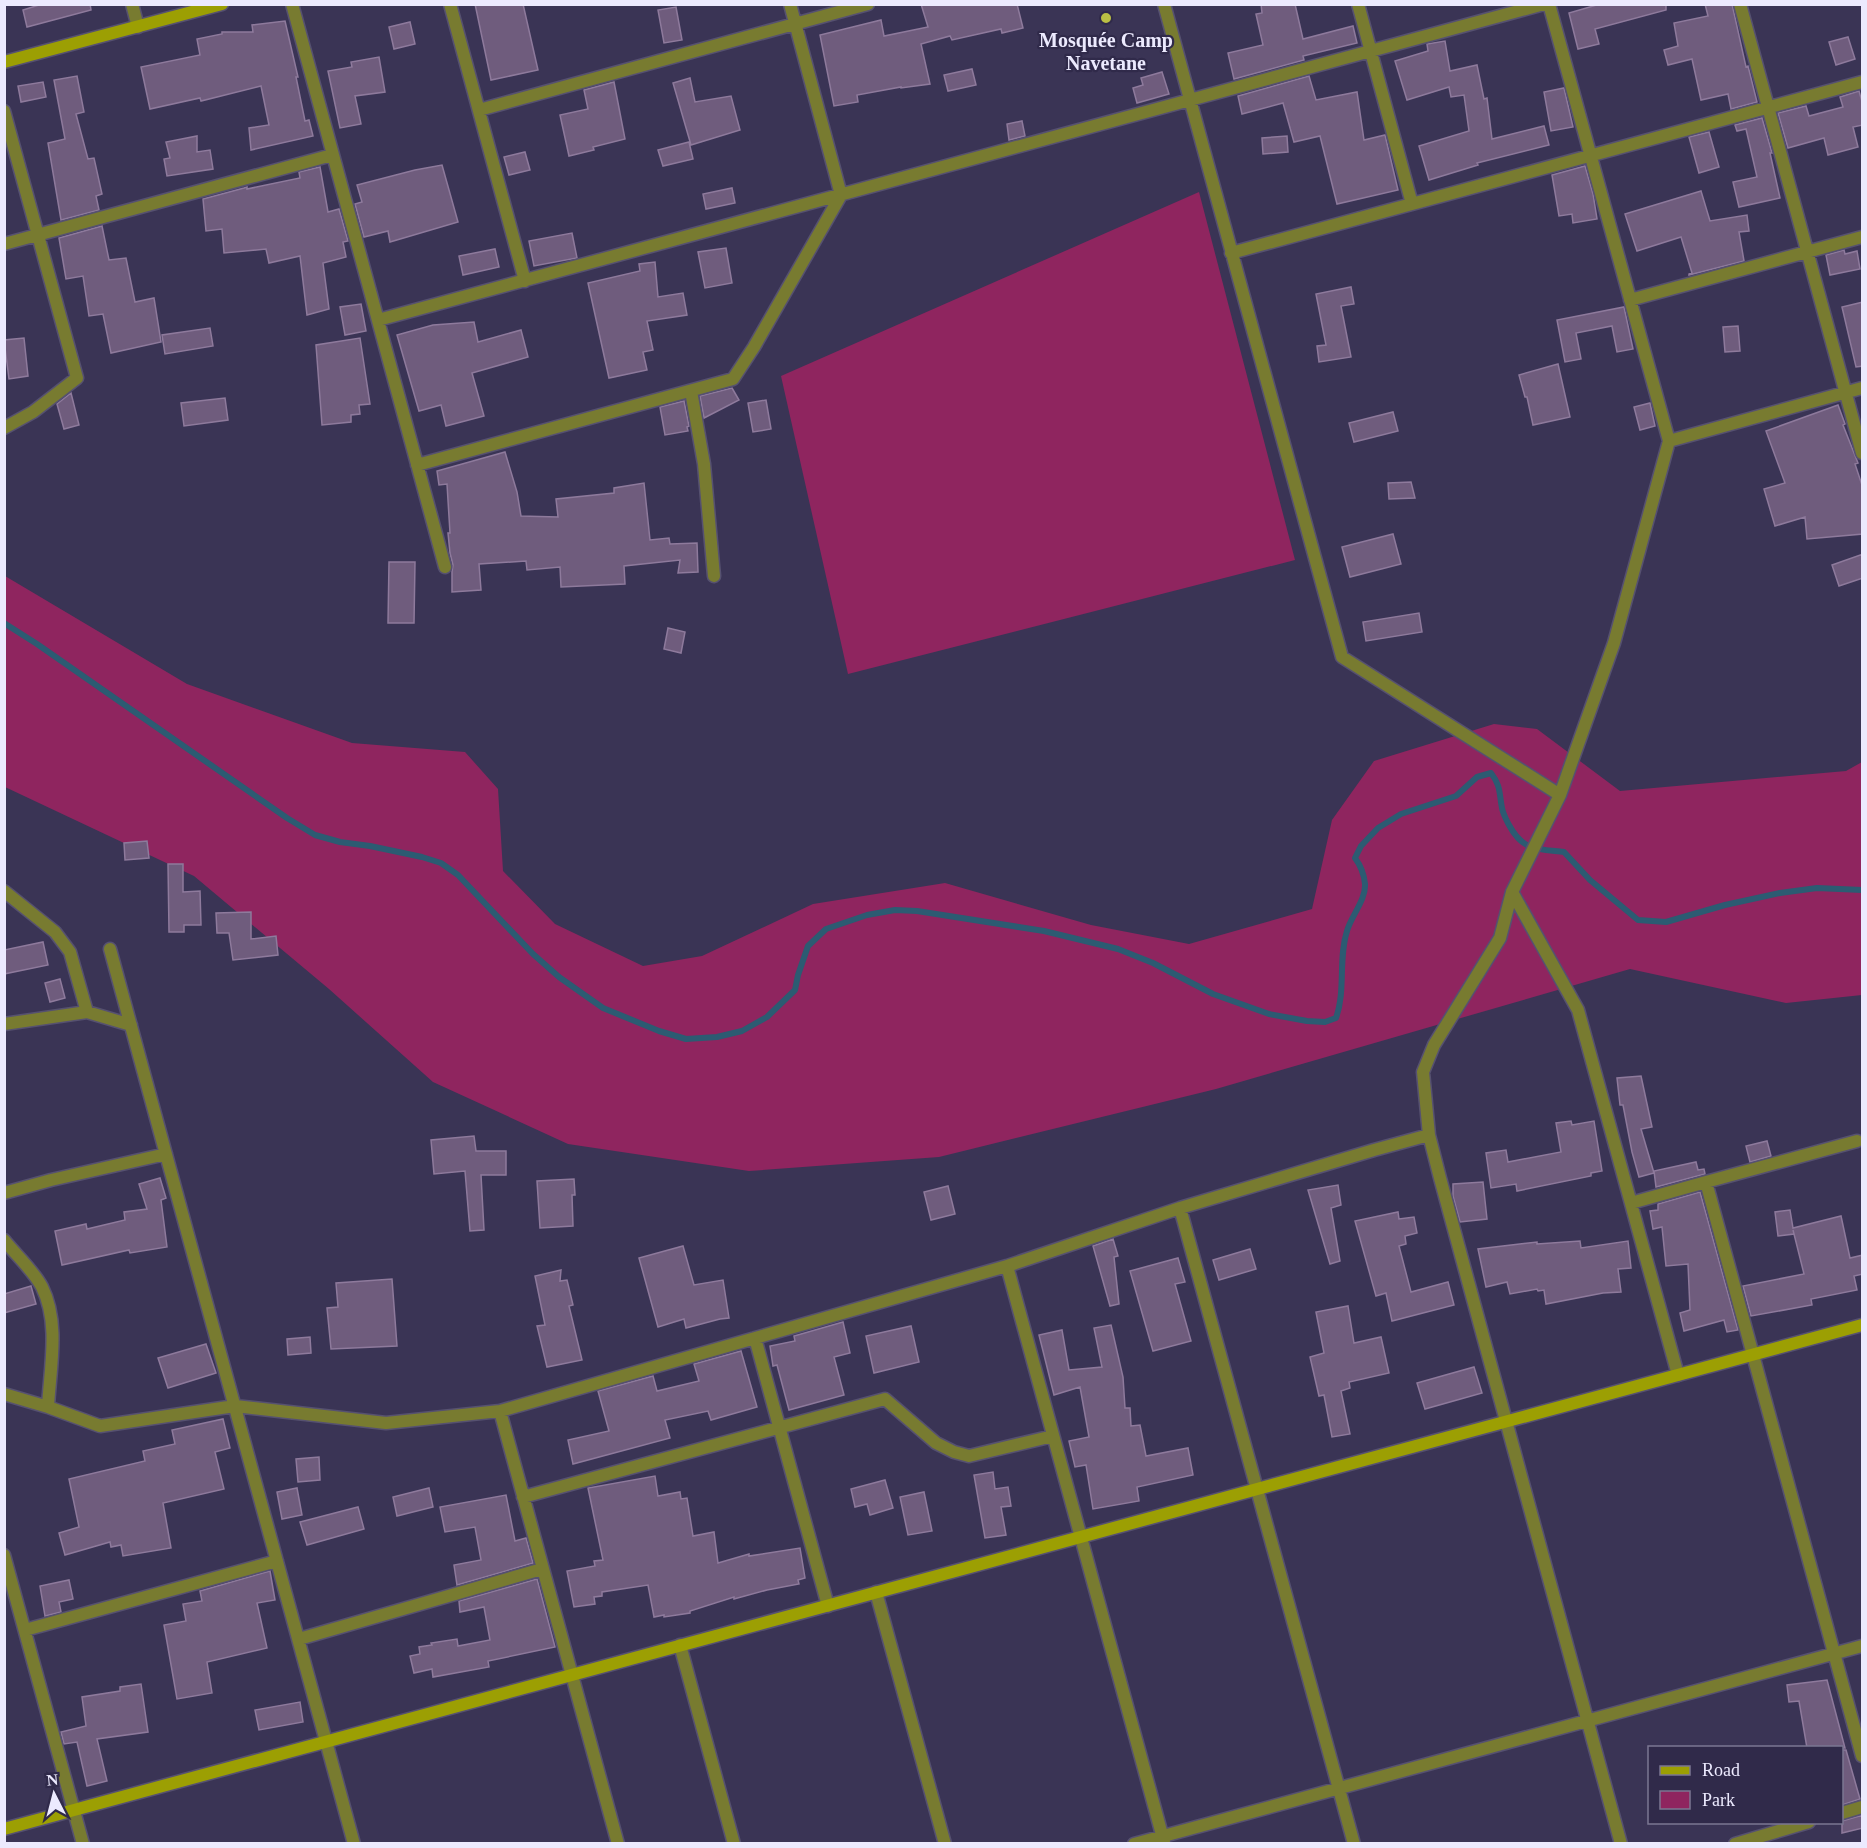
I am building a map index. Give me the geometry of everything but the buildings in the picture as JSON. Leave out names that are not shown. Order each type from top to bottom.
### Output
[{"type":"street","points":[[132,4],[138,27]]},
{"type":"street","points":[[4,62],[222,4]]},
{"type":"street","points":[[292,4],[445,567]]},
{"type":"street","points":[[450,4],[525,280]]},
{"type":"street","points":[[417,465],[733,380],[841,195],[789,4]]},
{"type":"street","points":[[479,110],[868,4]]},
{"type":"street","points":[[1164,4],[1342,657],[1560,795]]},
{"type":"street","points":[[1358,4],[1412,204]]},
{"type":"street","points":[[378,320],[1544,4]]},
{"type":"street","points":[[1550,4],[1669,441],[1614,643],[1560,795],[1512,892],[1500,938],[1434,1045],[1423,1072],[1429,1135],[1622,1844]]},
{"type":"street","points":[[1740,4],[1863,453]]},
{"type":"street","points":[[1231,253],[1863,82]]},
{"type":"street","points":[[4,111],[77,378],[33,412],[4,428]]},
{"type":"street","points":[[4,244],[332,155]]},
{"type":"street","points":[[1630,300],[1863,237]]},
{"type":"street","points":[[1669,441],[1863,388]]},
{"type":"street","points":[[691,391],[704,464],[714,576]]},
{"type":"street","points":[[4,891],[55,932],[70,951],[87,1012]]},
{"type":"street","points":[[1512,892],[1578,1010],[1678,1375]]},
{"type":"street","points":[[110,949],[354,1844]]},
{"type":"street","points":[[4,1024],[87,1012],[131,1025]]},
{"type":"street","points":[[4,1394],[100,1425],[235,1406],[386,1423],[500,1411],[1007,1266],[1180,1209],[1429,1135]]},
{"type":"street","points":[[1631,1203],[1857,1142]]},
{"type":"street","points":[[4,1193],[166,1154]]},
{"type":"street","points":[[1706,1182],[1863,1756]]},
{"type":"street","points":[[1180,1209],[1354,1844]]},
{"type":"street","points":[[4,1240],[41,1285],[50,1308],[52,1337],[48,1407]]},
{"type":"street","points":[[1007,1266],[1163,1840]]},
{"type":"street","points":[[4,1829],[1863,1325]]},
{"type":"street","points":[[754,1338],[828,1606]]},
{"type":"street","points":[[523,1497],[885,1399],[936,1443],[969,1456],[1053,1436]]},
{"type":"street","points":[[500,1411],[618,1844]]},
{"type":"street","points":[[4,1556],[83,1844]]},
{"type":"street","points":[[25,1629],[277,1561]]},
{"type":"street","points":[[299,1639],[542,1569]]},
{"type":"street","points":[[876,1592],[945,1844]]},
{"type":"street","points":[[680,1646],[735,1844]]},
{"type":"street","points":[[1134,1844],[1163,1840],[1338,1788],[1863,1646]]},
{"type":"street","points":[[1843,1813],[1863,1807]]},
{"type":"street","points":[[1735,1844],[1802,1824]]},
{"type":"green space","points":[[1199,192],[1295,560],[848,674],[781,376]]},
{"type":"green space","points":[[5,576],[187,684],[352,743],[465,752],[498,789],[503,871],[555,924],[643,966],[702,956],[813,904],[945,883],[1091,925],[1189,944],[1312,909],[1332,820],[1374,761],[1494,724],[1537,729],[1620,791],[1846,771],[1862,762],[1862,995],[1786,1003],[1630,969],[1216,1089],[939,1157],[749,1171],[568,1144],[433,1082],[329,989],[194,876],[5,787]]},
{"type":"waterway","points":[[4,623],[315,835],[441,863],[458,875],[533,954],[559,977],[603,1008],[659,1031],[686,1039],[717,1037],[742,1031],[767,1017],[795,990],[808,946],[826,929],[867,915],[895,910],[917,911],[1044,931],[1118,949],[1153,963],[1213,994],[1269,1014],[1325,1022],[1336,1018],[1341,997],[1344,942],[1365,890],[1363,873],[1355,858],[1361,846],[1378,828],[1401,814],[1456,796],[1477,777],[1491,773],[1498,786],[1502,810],[1514,834],[1532,847],[1564,852],[1590,880],[1638,920],[1666,922],[1725,905],[1780,893],[1817,888],[1862,890]]},
{"type":"place","name":"Mosquée Camp Navetane","points":[[1106,18]]}]
